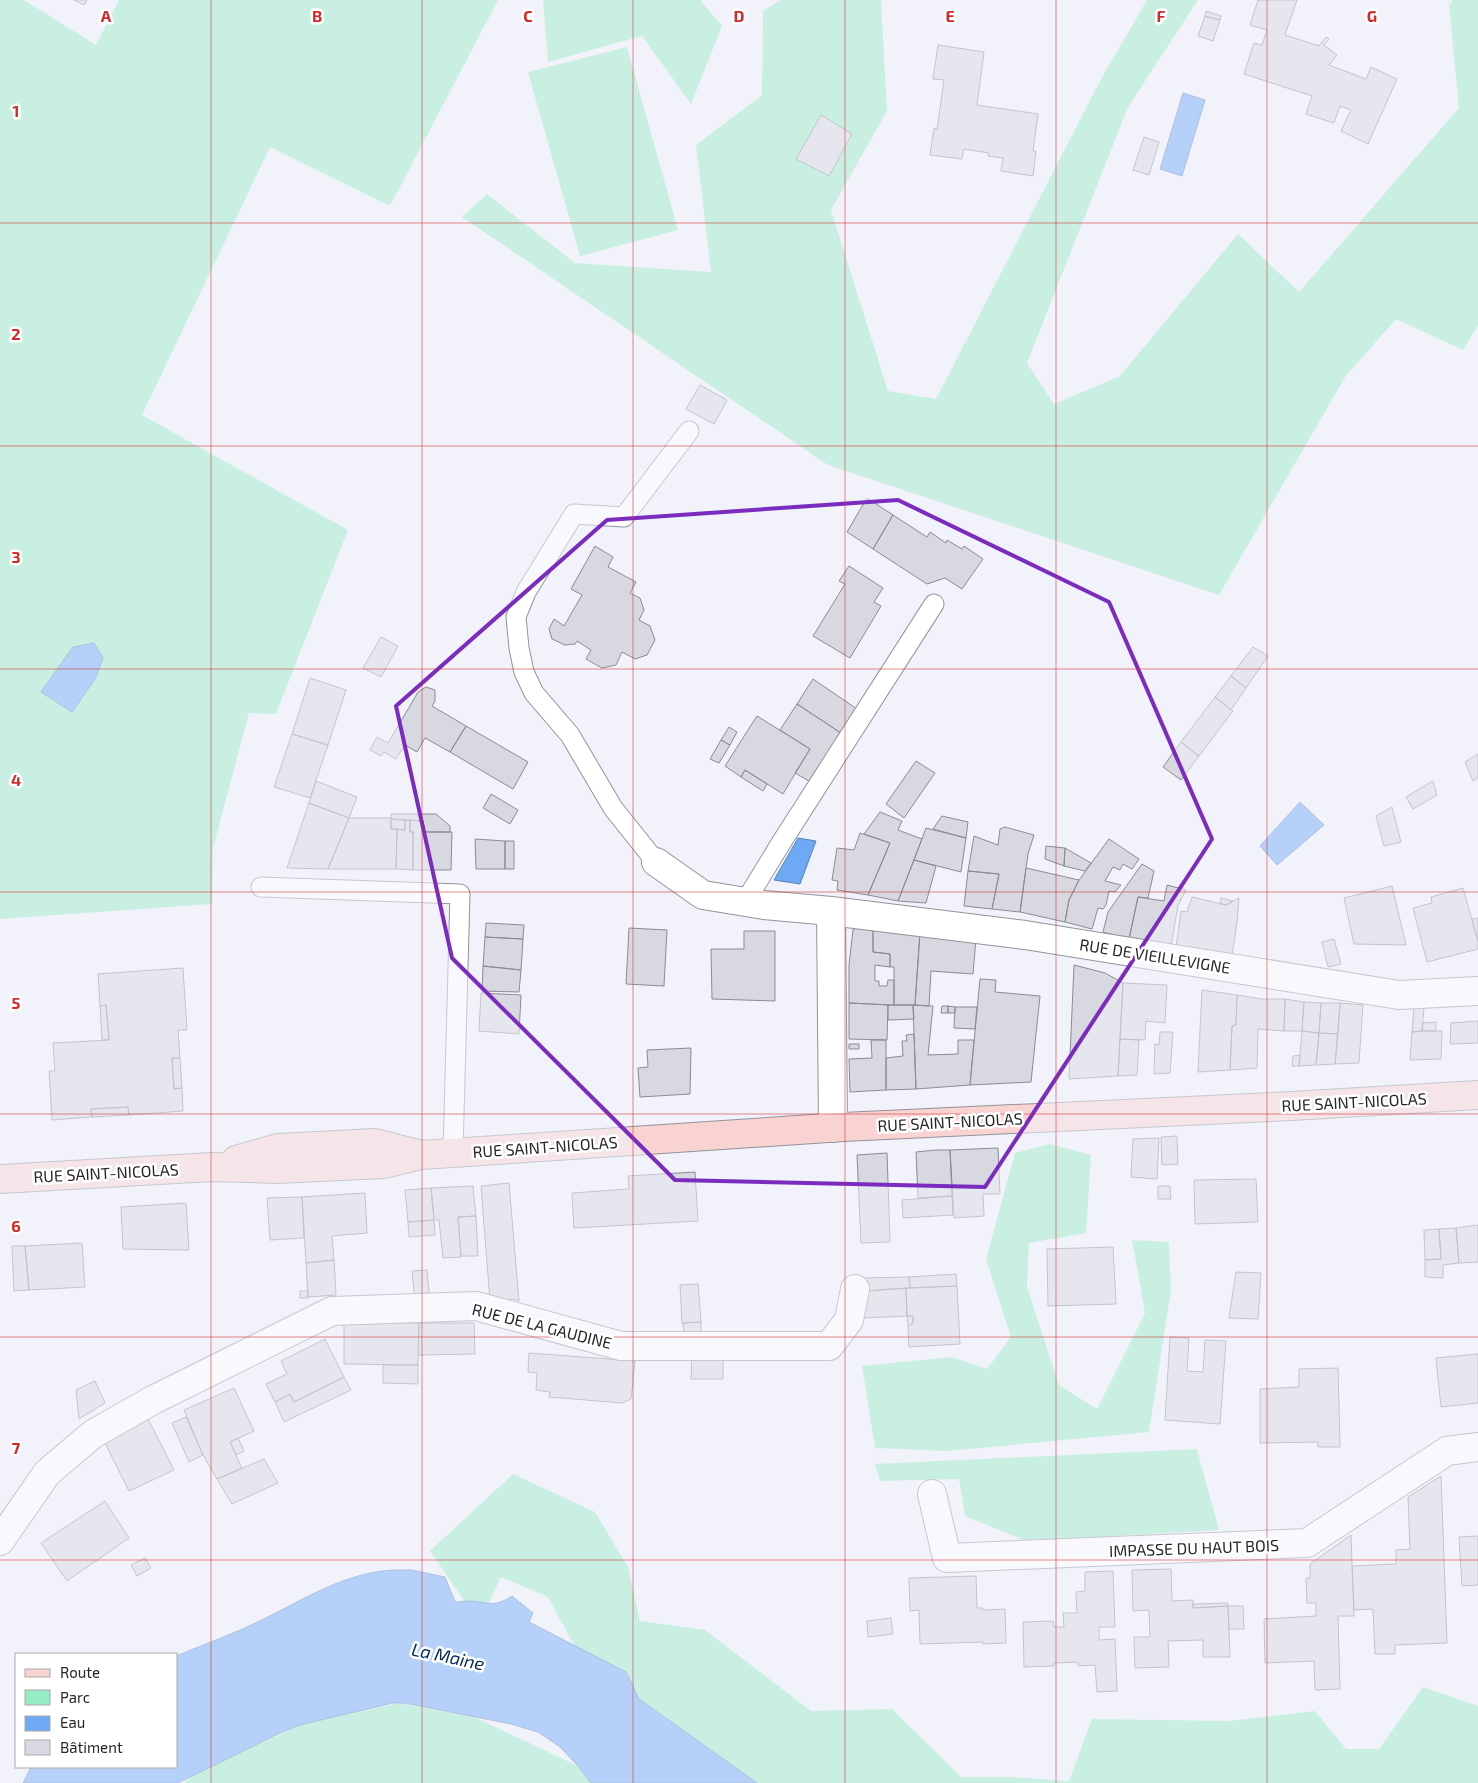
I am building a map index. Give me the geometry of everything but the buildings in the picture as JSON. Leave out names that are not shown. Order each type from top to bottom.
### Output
[{"type":"main road","name":"RUE SAINT-NICOLAS","points":[[0,1179],[212,1167],[277,1169],[384,1164],[421,1155],[833,1128],[1478,1095]]},
{"type":"street","name":"RUE DE VIEILLEVIGNE","points":[[656,862],[703,895],[764,905],[831,911],[1025,935],[1399,995],[1478,991]]},
{"type":"street","points":[[831,911],[833,1128]]},
{"type":"street","name":"RUE DE LA GAUDINE","points":[[0,1541],[47,1473],[93,1434],[153,1400],[332,1311],[476,1306],[621,1346],[829,1346],[848,1320],[854,1289]]},
{"type":"street","name":"IMPASSE DU HAUT BOIS","points":[[932,1494],[947,1558],[1307,1543],[1447,1451],[1478,1447]]},
{"type":"lane","points":[[656,862],[613,808],[570,735],[534,693],[524,672],[518,648],[516,617],[526,592],[574,514],[624,517],[689,431]]},
{"type":"lane","points":[[745,902],[934,604]]},
{"type":"lane","points":[[261,887],[460,894],[453,1153]]},
{"type":"highlighted area","points":[[898,500],[1109,602],[1212,839],[985,1187],[675,1180],[452,958],[396,706],[607,520]]},
{"type":"green space","points":[[0,0],[24,0],[96,45],[119,0],[498,0],[390,206],[270,147],[142,415],[348,530],[276,714],[249,713],[213,848],[212,904],[0,919]]},
{"type":"green space","points":[[543,0],[700,0],[722,26],[691,104],[642,36],[548,62]]},
{"type":"green space","points":[[781,0],[881,0],[887,111],[831,210],[888,391],[936,399],[1101,79],[1147,0],[1198,0],[1128,107],[1027,363],[1054,404],[1120,376],[1238,234],[1299,292],[1459,108],[1449,5],[1453,0],[1478,0],[1478,325],[1463,350],[1396,319],[1345,377],[1219,595],[828,465],[462,217],[487,194],[575,263],[711,272],[696,145],[762,95],[763,11]]},
{"type":"green space","points":[[627,47],[678,230],[580,256],[528,72]]},
{"type":"green space","points":[[1050,1144],[1091,1155],[1086,1233],[1029,1243],[1027,1287],[1059,1385],[1097,1409],[1145,1313],[1132,1240],[1169,1242],[1171,1290],[1149,1432],[948,1451],[875,1448],[862,1366],[952,1357],[987,1369],[1011,1337],[986,1259],[1015,1153]]},
{"type":"green space","points":[[1197,1449],[1219,1530],[1026,1541],[965,1516],[959,1479],[880,1481],[875,1464]]},
{"type":"green space","points":[[513,1474],[595,1512],[628,1567],[640,1621],[705,1630],[811,1711],[892,1709],[961,1777],[1010,1777],[1069,1781],[1092,1719],[1230,1721],[1315,1711],[1346,1749],[1379,1749],[1423,1687],[1478,1706],[1478,1783],[720,1783],[589,1673],[548,1597],[501,1577],[479,1623],[430,1551]]},
{"type":"green space","points":[[399,1703],[474,1717],[578,1766],[591,1783],[184,1783],[194,1774],[300,1725]]},
{"type":"water","points":[[1183,93],[1205,100],[1182,176],[1160,169]]},
{"type":"water","points":[[94,643],[103,658],[95,679],[72,712],[41,692],[73,647]]},
{"type":"water","points":[[1300,802],[1324,825],[1277,865],[1260,846]]},
{"type":"water","points":[[798,838],[816,841],[800,884],[774,880]]},
{"type":"water","name":"La Maine","points":[[411,1570],[445,1577],[455,1602],[494,1603],[512,1596],[533,1613],[529,1622],[626,1672],[639,1699],[757,1783],[591,1783],[560,1747],[538,1732],[511,1724],[405,1703],[393,1703],[300,1725],[178,1783],[23,1783],[30,1768],[178,1768],[178,1655],[231,1634],[342,1581],[374,1572]]}]
